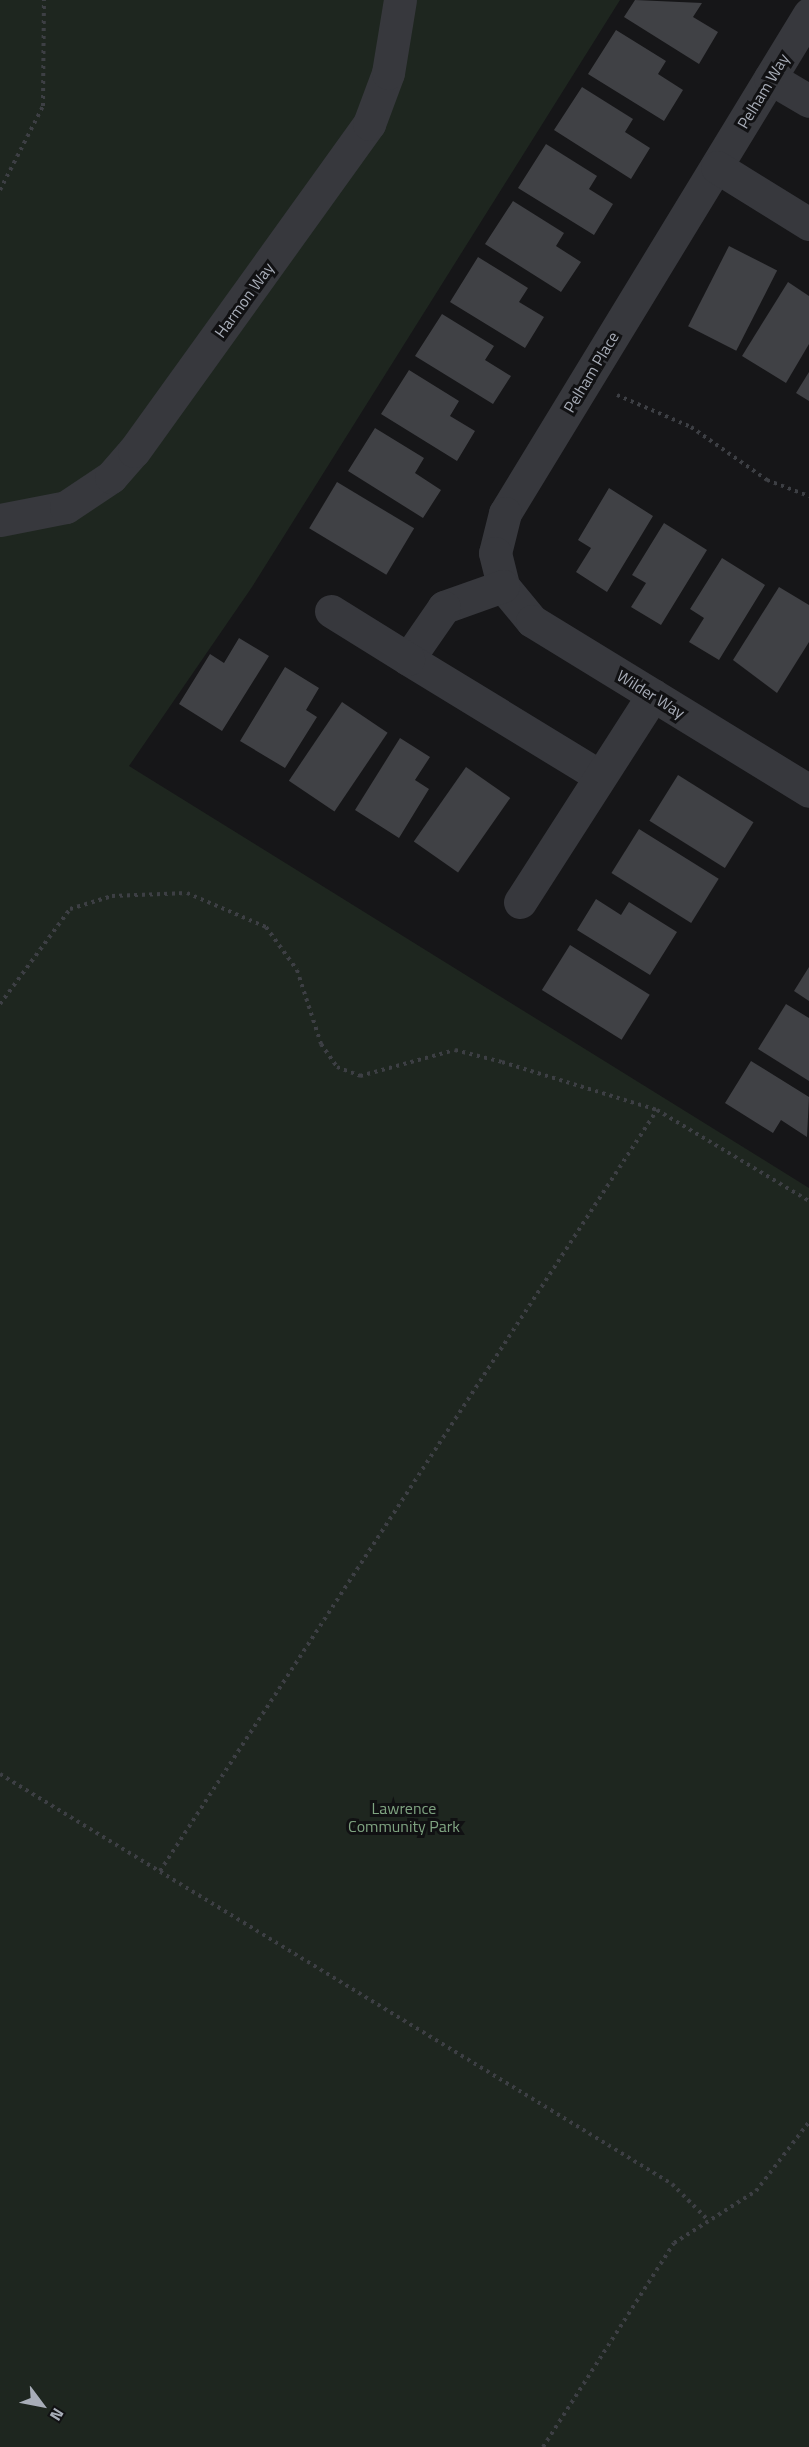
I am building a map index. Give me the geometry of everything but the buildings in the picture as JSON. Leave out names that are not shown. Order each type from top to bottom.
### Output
[{"type":"street","name":"Harmon Way","points":[[0,520],[66,507],[111,477],[134,451],[369,124],[388,74],[400,0]]},
{"type":"street","name":"Pelham Way","points":[[717,167],[809,14]]},
{"type":"street","points":[[770,78],[809,102]]},
{"type":"street","points":[[717,167],[809,224]]},
{"type":"street","name":"Pelham Place","points":[[503,586],[495,553],[499,527],[717,167]]},
{"type":"street","points":[[408,659],[444,607],[503,586]]},
{"type":"street","name":"Wilder Way","points":[[503,586],[532,621],[809,791]]},
{"type":"street","points":[[332,611],[600,776]]},
{"type":"street","points":[[520,902],[653,695]]},
{"type":"path","points":[[0,190],[43,106],[44,0]]},
{"type":"path","points":[[586,381],[690,426],[767,480],[809,496]]},
{"type":"path","points":[[0,1004],[70,909],[112,896],[187,893],[266,927],[297,970],[321,1044],[337,1067],[360,1076],[456,1050],[657,1110],[809,1201]]},
{"type":"path","points":[[160,1871],[657,1110]]},
{"type":"path","points":[[0,1774],[672,2184],[709,2221]]},
{"type":"path","points":[[543,2447],[674,2242],[756,2191],[809,2122]]},
{"type":"green space","name":"Lawrence Community Park","points":[[0,0],[620,0],[252,587],[129,766],[809,1188],[809,2447],[0,2447]]}]
